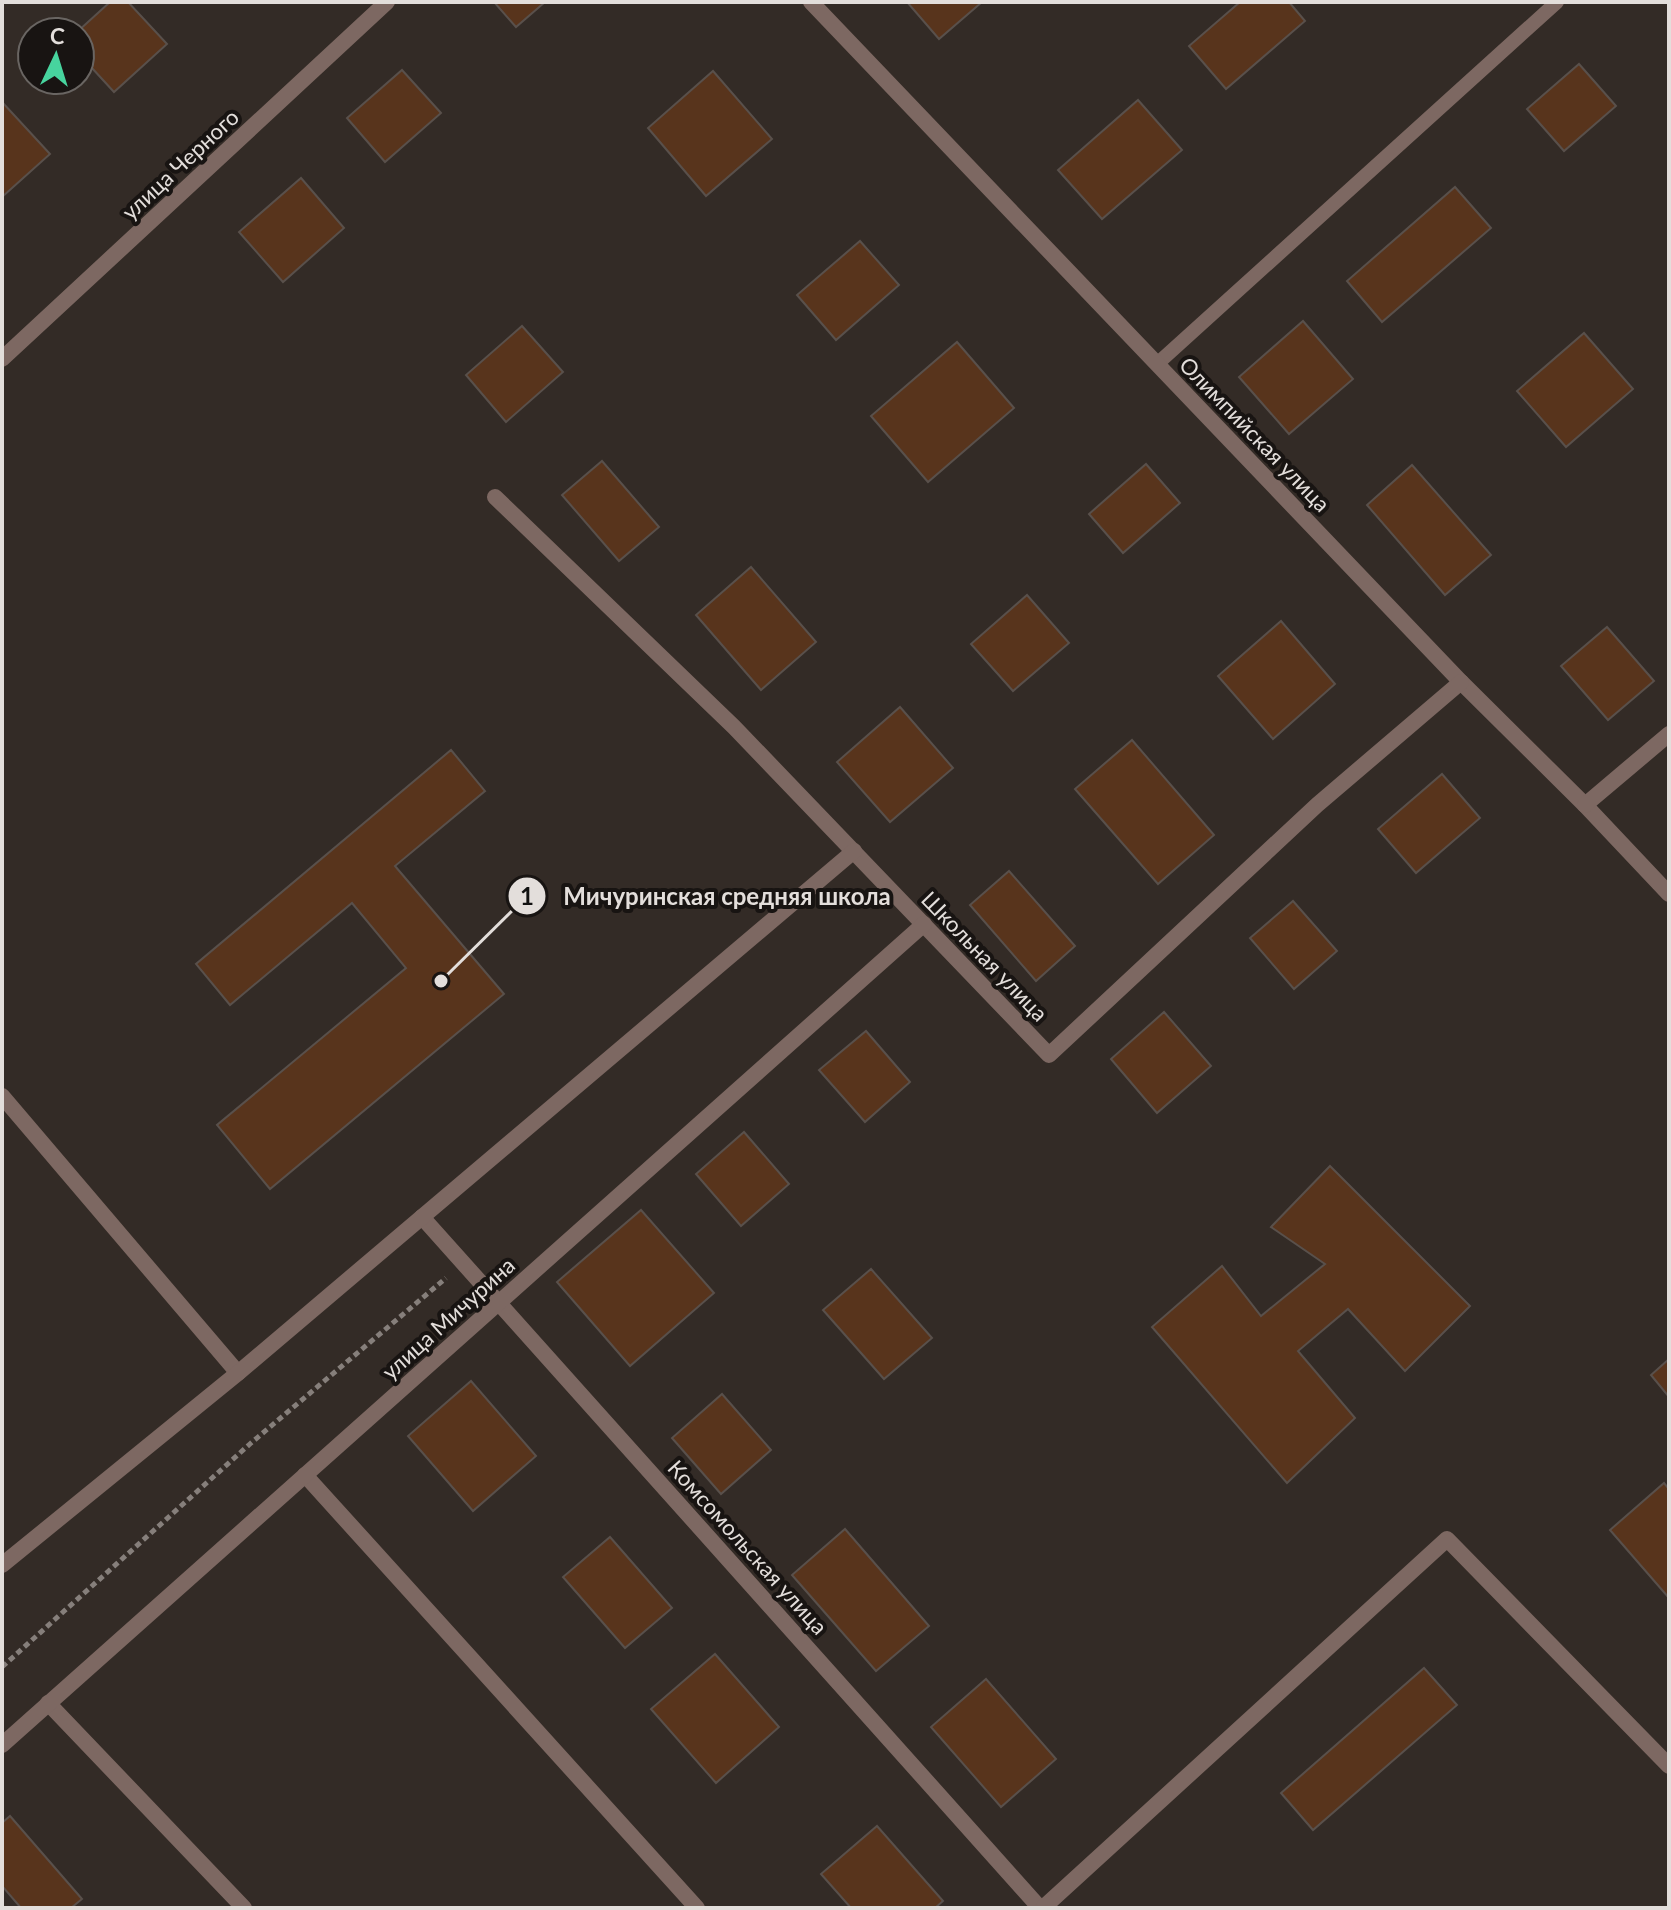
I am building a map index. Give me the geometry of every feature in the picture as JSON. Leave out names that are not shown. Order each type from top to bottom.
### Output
[{"type":"street","name":"улица Черного","points":[[2,359],[387,2]]},
{"type":"street","name":"Олимпийская улица","points":[[811,2],[1461,682],[1669,894]]},
{"type":"street","name":"Школьная улица","points":[[495,497],[734,727],[1049,1055],[1317,805],[1461,682]]},
{"type":"street","points":[[1585,805],[1669,734]]},
{"type":"street","points":[[2,1565],[238,1373],[854,851]]},
{"type":"street","name":"улица Мичурина","points":[[2,1745],[924,924]]},
{"type":"street","points":[[2,1096],[238,1373]]},
{"type":"street","name":"Комсомольская улица","points":[[422,1217],[1041,1908]]},
{"type":"street","points":[[305,1475],[697,1908]]},
{"type":"street","points":[[1041,1908],[1447,1539],[1669,1766]]},
{"type":"street","points":[[48,1703],[244,1908]]},
{"type":"lane","points":[[1157,364],[1557,2]]},
{"type":"path","points":[[2,1667],[251,1443],[464,1263]]},
{"type":"building","points":[[110,2],[128,2],[167,44],[114,92],[96,72],[95,16]]},
{"type":"building","points":[[494,2],[545,2],[516,27]]},
{"type":"building","points":[[907,2],[982,2],[939,39]]},
{"type":"building","points":[[1240,2],[1289,2],[1305,21],[1226,89],[1189,46]]},
{"type":"building","points":[[1579,64],[1616,106],[1564,151],[1527,109]]},
{"type":"building","points":[[402,70],[441,113],[385,162],[347,118]]},
{"type":"building","points":[[713,71],[772,139],[706,196],[648,128]]},
{"type":"building","points":[[1138,100],[1182,150],[1102,219],[1058,170]]},
{"type":"building","points":[[2,102],[50,154],[2,197]]},
{"type":"building","points":[[301,178],[344,228],[283,282],[239,232]]},
{"type":"building","points":[[1455,187],[1491,228],[1382,322],[1347,281]]},
{"type":"building","points":[[860,241],[899,285],[836,340],[797,295]]},
{"type":"building","points":[[1303,321],[1353,379],[1289,434],[1239,377]]},
{"type":"building","points":[[522,326],[563,372],[506,422],[466,375]]},
{"type":"building","points":[[1584,333],[1633,389],[1566,447],[1517,391]]},
{"type":"building","points":[[957,342],[1014,408],[928,482],[871,416]]},
{"type":"building","points":[[602,461],[659,527],[619,561],[562,495]]},
{"type":"building","points":[[1146,464],[1180,503],[1123,553],[1089,514]]},
{"type":"building","points":[[1412,465],[1491,555],[1445,595],[1367,505]]},
{"type":"building","points":[[751,567],[816,642],[761,690],[696,615]]},
{"type":"building","points":[[1027,595],[1069,643],[1013,691],[971,644]]},
{"type":"building","points":[[1281,621],[1335,684],[1273,739],[1218,676]]},
{"type":"building","points":[[1607,627],[1654,681],[1608,720],[1561,666]]},
{"type":"building","points":[[900,707],[953,768],[890,822],[837,762]]},
{"type":"building","points":[[1132,740],[1214,835],[1158,884],[1075,789]]},
{"type":"building","points":[[451,750],[485,791],[395,866],[504,994],[270,1189],[217,1125],[406,968],[352,903],[230,1005],[196,964]]},
{"type":"building","points":[[1442,774],[1480,818],[1416,873],[1378,829]]},
{"type":"building","points":[[1009,871],[1075,946],[1036,981],[970,905]]},
{"type":"building","points":[[1293,901],[1337,951],[1294,989],[1250,938]]},
{"type":"building","points":[[1164,1012],[1211,1066],[1157,1113],[1111,1059]]},
{"type":"building","points":[[866,1031],[910,1082],[865,1122],[819,1070]]},
{"type":"building","points":[[744,1132],[789,1184],[741,1226],[696,1174]]},
{"type":"building","points":[[1330,1166],[1470,1306],[1405,1371],[1348,1309],[1298,1351],[1355,1418],[1287,1483],[1152,1327],[1222,1266],[1261,1316],[1325,1264],[1271,1227]]},
{"type":"building","points":[[641,1210],[714,1293],[630,1366],[557,1282]]},
{"type":"building","points":[[871,1269],[932,1338],[884,1379],[823,1310]]},
{"type":"building","points":[[1669,1359],[1669,1397],[1651,1375]]},
{"type":"building","points":[[471,1381],[536,1456],[473,1511],[408,1436]]},
{"type":"building","points":[[722,1394],[771,1450],[721,1494],[672,1438]]},
{"type":"building","points":[[1664,1483],[1669,1489],[1669,1598],[1610,1530]]},
{"type":"building","points":[[845,1529],[929,1626],[876,1671],[792,1575]]},
{"type":"building","points":[[610,1537],[672,1608],[625,1648],[563,1577]]},
{"type":"building","points":[[715,1654],[779,1727],[716,1783],[651,1709]]},
{"type":"building","points":[[1424,1668],[1457,1705],[1313,1830],[1281,1793]]},
{"type":"building","points":[[986,1679],[1056,1759],[1001,1807],[931,1727]]},
{"type":"building","points":[[10,1816],[82,1899],[71,1908],[21,1908],[2,1886],[2,1823]]},
{"type":"building","points":[[877,1826],[943,1901],[935,1908],[851,1908],[821,1874]]},
{"type":"place","name":"Мичуринская средняя школа","points":[[441,981]]}]
